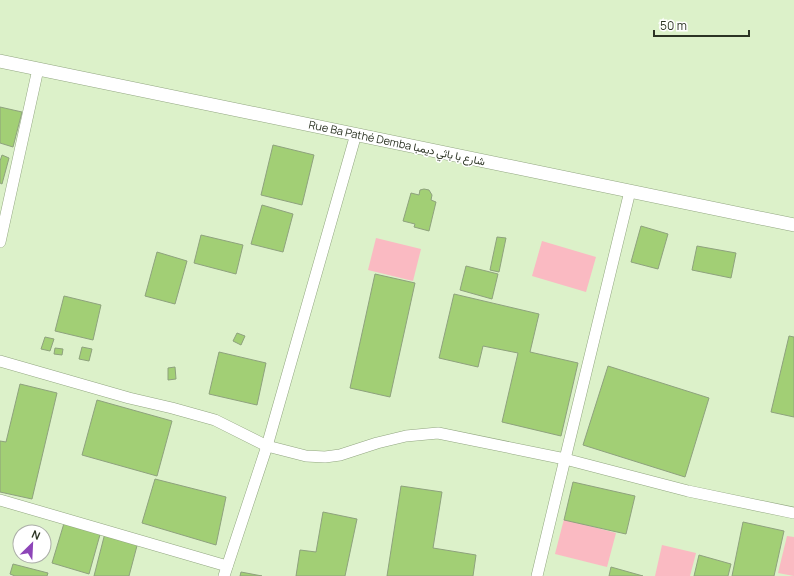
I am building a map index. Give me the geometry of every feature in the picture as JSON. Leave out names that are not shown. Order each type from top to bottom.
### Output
[{"type":"street","name":"Rue Ba Pathé Demba شارع با باثي ديمبا","points":[[0,61],[794,225]]},
{"type":"street","points":[[0,242],[38,69]]},
{"type":"street","points":[[0,500],[226,571],[267,446],[356,134]]},
{"type":"street","points":[[537,576],[630,191]]},
{"type":"street","points":[[0,361],[129,398],[215,420],[267,446],[306,456],[325,457],[340,455],[376,443],[406,436],[438,433],[565,459],[688,491],[794,513]]},
{"type":"shaded area","points":[[376,238],[421,249],[413,281],[368,270]]},
{"type":"shaded area","points":[[542,241],[596,257],[586,292],[532,276]]},
{"type":"shaded area","points":[[564,519],[616,533],[607,567],[555,554]]},
{"type":"shaded area","points":[[787,536],[794,537],[794,576],[778,573]]},
{"type":"shaded area","points":[[662,545],[696,553],[690,576],[655,576]]},
{"type":"building","points":[[0,107],[22,112],[13,147],[0,143]]},
{"type":"building","points":[[273,145],[314,155],[302,205],[261,195]]},
{"type":"building","points":[[2,155],[9,158],[2,184],[0,183],[0,161]]},
{"type":"building","points":[[420,190],[429,190],[432,195],[431,200],[436,202],[429,231],[414,227],[415,224],[403,221],[411,193],[419,195]]},
{"type":"building","points":[[262,205],[293,214],[283,252],[251,244]]},
{"type":"building","points":[[641,226],[668,234],[658,269],[631,262]]},
{"type":"building","points":[[201,235],[243,245],[236,274],[194,263]]},
{"type":"building","points":[[497,237],[506,238],[499,272],[490,270]]},
{"type":"building","points":[[697,246],[736,253],[731,278],[692,270]]},
{"type":"building","points":[[157,252],[187,261],[175,304],[145,296]]},
{"type":"building","points":[[466,266],[498,274],[492,299],[460,290]]},
{"type":"building","points":[[375,274],[415,283],[390,397],[350,388]]},
{"type":"building","points":[[454,294],[539,314],[530,352],[578,363],[561,436],[502,422],[518,353],[483,346],[478,367],[439,358]]},
{"type":"building","points":[[64,296],[101,305],[93,340],[55,331]]},
{"type":"building","points":[[237,333],[245,336],[241,345],[233,341]]},
{"type":"building","points":[[789,336],[794,337],[794,417],[771,412]]},
{"type":"building","points":[[45,337],[54,339],[50,351],[41,349]]},
{"type":"building","points":[[82,347],[92,349],[89,361],[79,359]]},
{"type":"building","points":[[55,348],[63,349],[62,355],[54,354]]},
{"type":"building","points":[[219,352],[266,363],[257,405],[209,394]]},
{"type":"building","points":[[608,366],[709,398],[685,477],[583,445]]},
{"type":"building","points":[[175,367],[176,379],[168,380],[168,368]]},
{"type":"building","points":[[20,384],[57,393],[32,499],[0,492],[0,441],[6,442]]},
{"type":"building","points":[[97,400],[172,421],[157,476],[82,455]]},
{"type":"building","points":[[155,479],[226,497],[216,545],[142,523]]},
{"type":"building","points":[[573,482],[635,496],[626,534],[564,520]]},
{"type":"building","points":[[401,486],[442,492],[433,548],[476,555],[473,576],[387,576]]},
{"type":"building","points":[[323,512],[357,519],[345,576],[296,576],[300,550],[316,552]]},
{"type":"building","points":[[65,520],[101,531],[89,574],[52,563]]},
{"type":"building","points":[[743,522],[784,531],[774,576],[732,576]]},
{"type":"building","points":[[105,533],[138,542],[129,576],[94,576]]},
{"type":"building","points":[[699,555],[731,564],[728,576],[694,576]]},
{"type":"building","points":[[13,564],[48,573],[47,576],[15,576],[10,574]]},
{"type":"building","points":[[611,567],[643,576],[609,576]]},
{"type":"building","points":[[241,572],[262,576],[240,576]]}]
